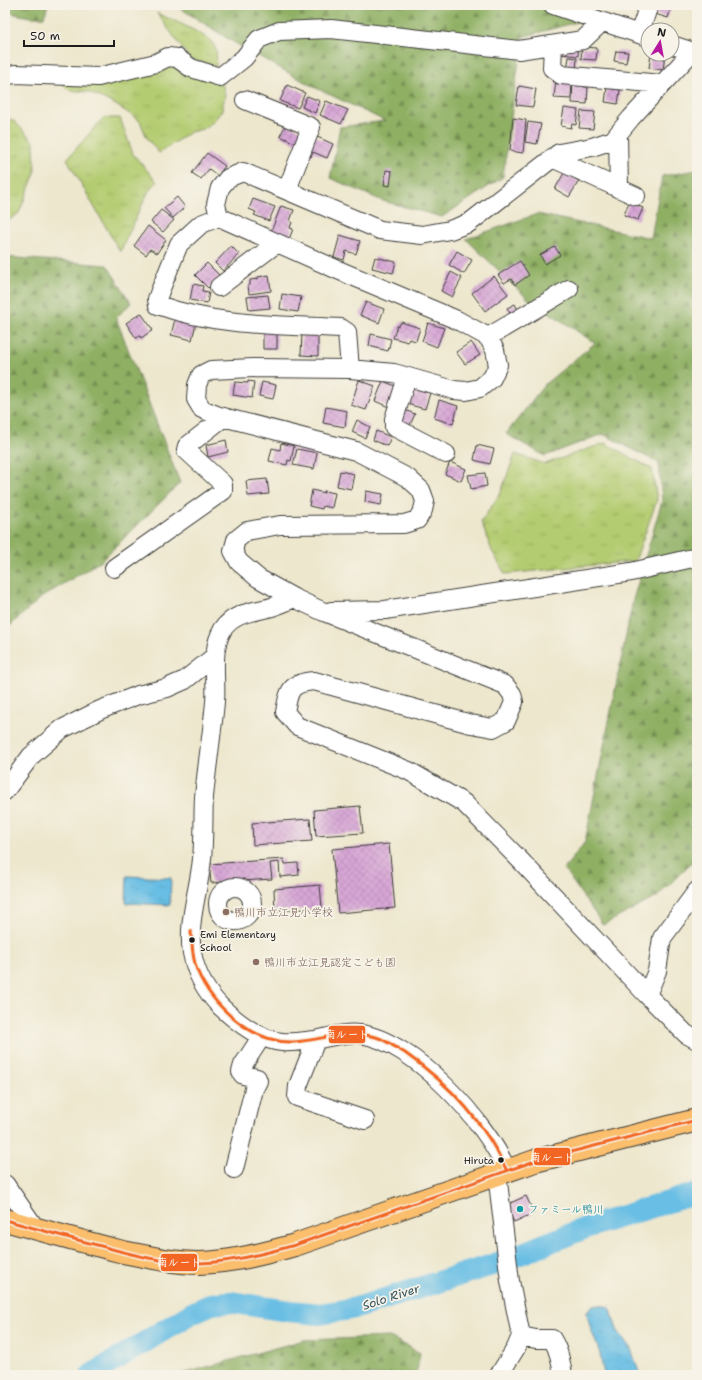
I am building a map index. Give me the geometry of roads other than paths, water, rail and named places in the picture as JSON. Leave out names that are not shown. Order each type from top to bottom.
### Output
[{"type":"main road","points":[[5,1220],[109,1248],[158,1259],[192,1263],[234,1260],[264,1254],[295,1245],[535,1161],[697,1120]]},
{"type":"street","points":[[553,5],[640,35]]},
{"type":"street","points":[[646,22],[649,5]]},
{"type":"street","points":[[5,76],[15,74],[98,77],[156,63],[168,57],[177,58],[192,68],[220,76],[244,58],[260,39],[279,32],[330,29],[519,50],[583,40],[602,22]]},
{"type":"street","points":[[553,45],[552,68],[561,74],[662,84]]},
{"type":"street","points":[[219,217],[216,204],[220,188],[228,178],[243,172],[380,230],[422,235],[450,230],[469,223],[558,153],[592,147],[613,140],[662,84],[695,52],[680,47]]},
{"type":"street","points":[[245,100],[311,127],[287,190]]},
{"type":"street","points":[[618,134],[619,188]]},
{"type":"street","points":[[552,158],[636,196]]},
{"type":"street","points":[[350,369],[347,332],[341,328],[229,322],[158,305],[160,291],[179,244],[202,224],[219,217],[457,320],[488,338],[495,350],[498,365],[492,378],[480,388],[466,391],[454,390],[394,373],[350,369],[253,368],[211,370],[202,375],[197,384],[196,399],[202,409],[224,417],[356,451],[408,478],[421,490],[425,501],[423,510],[417,520],[411,522],[404,524],[280,525],[247,531],[236,540],[233,551],[239,562],[258,578],[294,598],[324,612],[505,685],[512,694],[514,702],[506,721],[493,728],[472,724],[314,681],[301,682],[292,688],[287,696],[285,712],[297,726],[409,771],[464,803],[521,861],[646,994],[686,1034],[697,1040]]},
{"type":"street","points":[[219,287],[277,243]]},
{"type":"street","points":[[488,338],[569,289]]},
{"type":"street","points":[[407,377],[394,419],[394,427],[446,454]]},
{"type":"street","points":[[114,568],[223,491],[223,484],[186,450],[187,446],[224,417]]},
{"type":"street","points":[[324,612],[393,609],[631,572],[697,557]]},
{"type":"street","points":[[294,598],[274,606],[234,618],[224,628],[220,637],[215,656],[215,700],[204,798],[202,858],[191,931],[194,963],[211,996],[230,1015],[262,1036],[280,1042],[316,1040],[334,1035],[357,1034],[377,1038],[397,1048],[435,1078],[472,1115],[496,1148],[502,1172],[507,1258],[521,1336],[516,1348],[499,1375]]},
{"type":"street","points":[[5,791],[31,756],[62,729],[100,710],[138,695],[167,688],[185,680],[215,656]]},
{"type":"street","points":[[646,994],[657,971],[662,938],[697,891]]},
{"type":"street","points":[[194,911],[218,910]]},
{"type":"street","points":[[234,1169],[254,1089],[258,1081],[257,1078],[243,1075],[241,1072],[250,1054],[262,1036]]},
{"type":"street","points":[[316,1040],[298,1086],[297,1097],[365,1120]]},
{"type":"street","points":[[5,1184],[36,1229]]},
{"type":"street","points":[[521,1336],[536,1339],[552,1339],[556,1345],[563,1375]]},
{"type":"water","points":[[127,876],[171,878],[170,905],[126,903]]},
{"type":"water","points":[[599,1305],[609,1307],[611,1310],[619,1333],[631,1349],[640,1375],[605,1375],[587,1312],[590,1307]]},
{"type":"waterway","name":"Solo River","points":[[91,1375],[192,1313],[212,1304],[229,1302],[320,1314],[356,1308],[495,1264],[588,1227],[697,1193]]},
{"type":"place","name":"鴨川市立江見小学校","points":[[226,912]]},
{"type":"place","name":"Emi Elementary School","points":[[192,940]]},
{"type":"place","name":"鴨川市立江見認定こども園","points":[[256,962]]},
{"type":"place","name":"Hiruta","points":[[501,1160]]},
{"type":"place","name":"ファミール鴨川","points":[[520,1209]]}]
